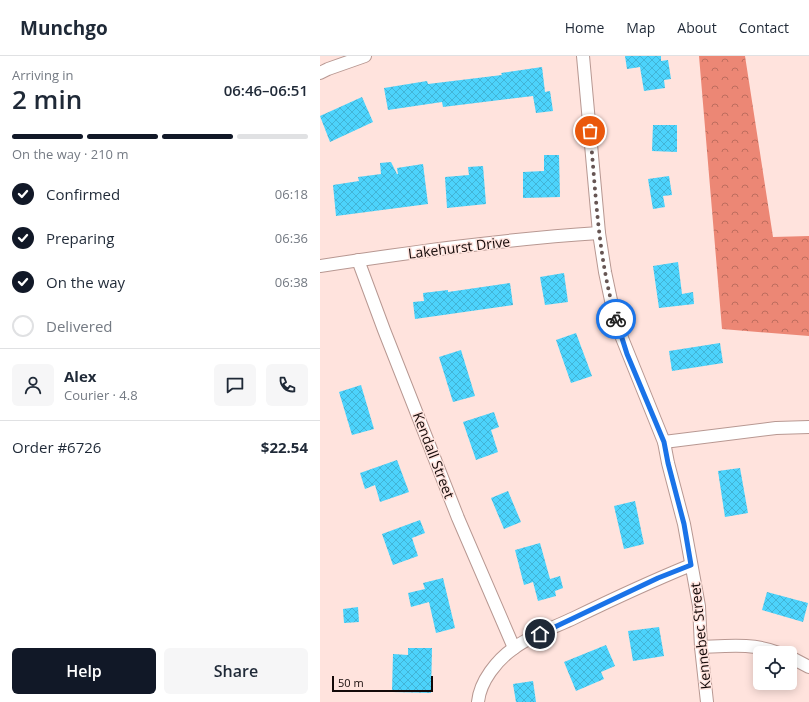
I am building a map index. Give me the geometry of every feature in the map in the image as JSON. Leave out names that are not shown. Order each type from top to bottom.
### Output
[{"type":"street","points":[[320,73],[365,56]]},
{"type":"street","name":"Kennebec Street","points":[[583,56],[599,233],[605,272],[612,305],[622,338],[664,442],[684,524],[699,606],[701,647],[707,702]]},
{"type":"street","name":"Lakehurst Drive","points":[[320,266],[550,236],[599,233]]},
{"type":"street","name":"Kendall Street","points":[[358,260],[458,518],[514,648]]},
{"type":"street","points":[[664,442],[776,428],[809,427]]},
{"type":"street","points":[[478,702],[479,693],[494,666],[514,648],[540,634],[658,578],[691,565]]},
{"type":"street","points":[[701,647],[754,646]]},
{"type":"street","points":[[797,661],[809,667]]},
{"type":"green space","points":[[699,56],[745,56],[773,237],[809,236],[809,336],[722,329]]},
{"type":"building","points":[[625,56],[661,56],[661,61],[668,60],[671,79],[664,80],[665,88],[644,91],[640,67],[627,69]]},
{"type":"building","points":[[542,67],[545,92],[550,91],[553,111],[536,113],[533,96],[443,107],[442,102],[388,110],[384,88],[427,81],[428,84],[502,75],[501,73]]},
{"type":"building","points":[[362,97],[373,122],[330,142],[320,116]]},
{"type":"building","points":[[653,125],[677,125],[677,152],[652,151]]},
{"type":"building","points":[[544,155],[559,155],[560,197],[523,198],[523,172],[544,171]]},
{"type":"building","points":[[391,162],[397,174],[397,168],[423,164],[428,204],[336,216],[333,185],[359,181],[358,177],[381,174],[380,163]]},
{"type":"building","points":[[483,166],[486,204],[447,208],[445,177],[469,175],[468,167]]},
{"type":"building","points":[[669,176],[672,195],[663,196],[665,207],[653,209],[648,179]]},
{"type":"building","points":[[678,262],[682,294],[693,292],[694,304],[659,308],[653,266]]},
{"type":"building","points":[[564,273],[568,302],[545,305],[540,277]]},
{"type":"building","points":[[510,283],[513,305],[415,319],[413,302],[424,301],[423,293],[448,290],[448,292]]},
{"type":"building","points":[[576,333],[592,376],[571,383],[556,340]]},
{"type":"building","points":[[720,343],[723,363],[672,371],[669,351]]},
{"type":"building","points":[[461,350],[475,396],[453,402],[439,357]]},
{"type":"building","points":[[361,385],[374,429],[352,435],[339,392]]},
{"type":"building","points":[[494,412],[499,427],[491,430],[498,452],[476,460],[463,422]]},
{"type":"building","points":[[397,460],[409,492],[380,502],[375,485],[365,489],[360,473]]},
{"type":"building","points":[[740,468],[748,513],[725,517],[718,471]]},
{"type":"building","points":[[508,491],[521,522],[504,529],[491,498]]},
{"type":"building","points":[[635,501],[644,544],[624,549],[614,506]]},
{"type":"building","points":[[420,520],[425,533],[412,538],[418,556],[393,565],[382,534]]},
{"type":"building","points":[[540,543],[550,579],[560,576],[563,588],[555,591],[556,596],[538,601],[533,582],[524,585],[515,550]]},
{"type":"building","points":[[443,578],[455,628],[436,633],[429,602],[411,607],[408,593],[425,589],[423,583]]},
{"type":"building","points":[[767,592],[808,603],[803,622],[762,610]]},
{"type":"building","points":[[358,607],[359,622],[344,623],[343,609]]},
{"type":"building","points":[[659,627],[664,656],[633,661],[628,631]]},
{"type":"building","points":[[606,645],[615,666],[601,672],[604,679],[576,691],[564,662]]},
{"type":"building","points":[[408,648],[432,648],[431,693],[392,692],[393,654],[408,655]]},
{"type":"building","points":[[533,681],[536,702],[516,702],[513,684]]},
{"type":"way so far","points":[[590,131],[599,233],[605,272],[616,319]]},
{"type":"route","points":[[540,634],[658,578],[691,565],[684,524],[664,442],[627,354],[616,319]]}]
